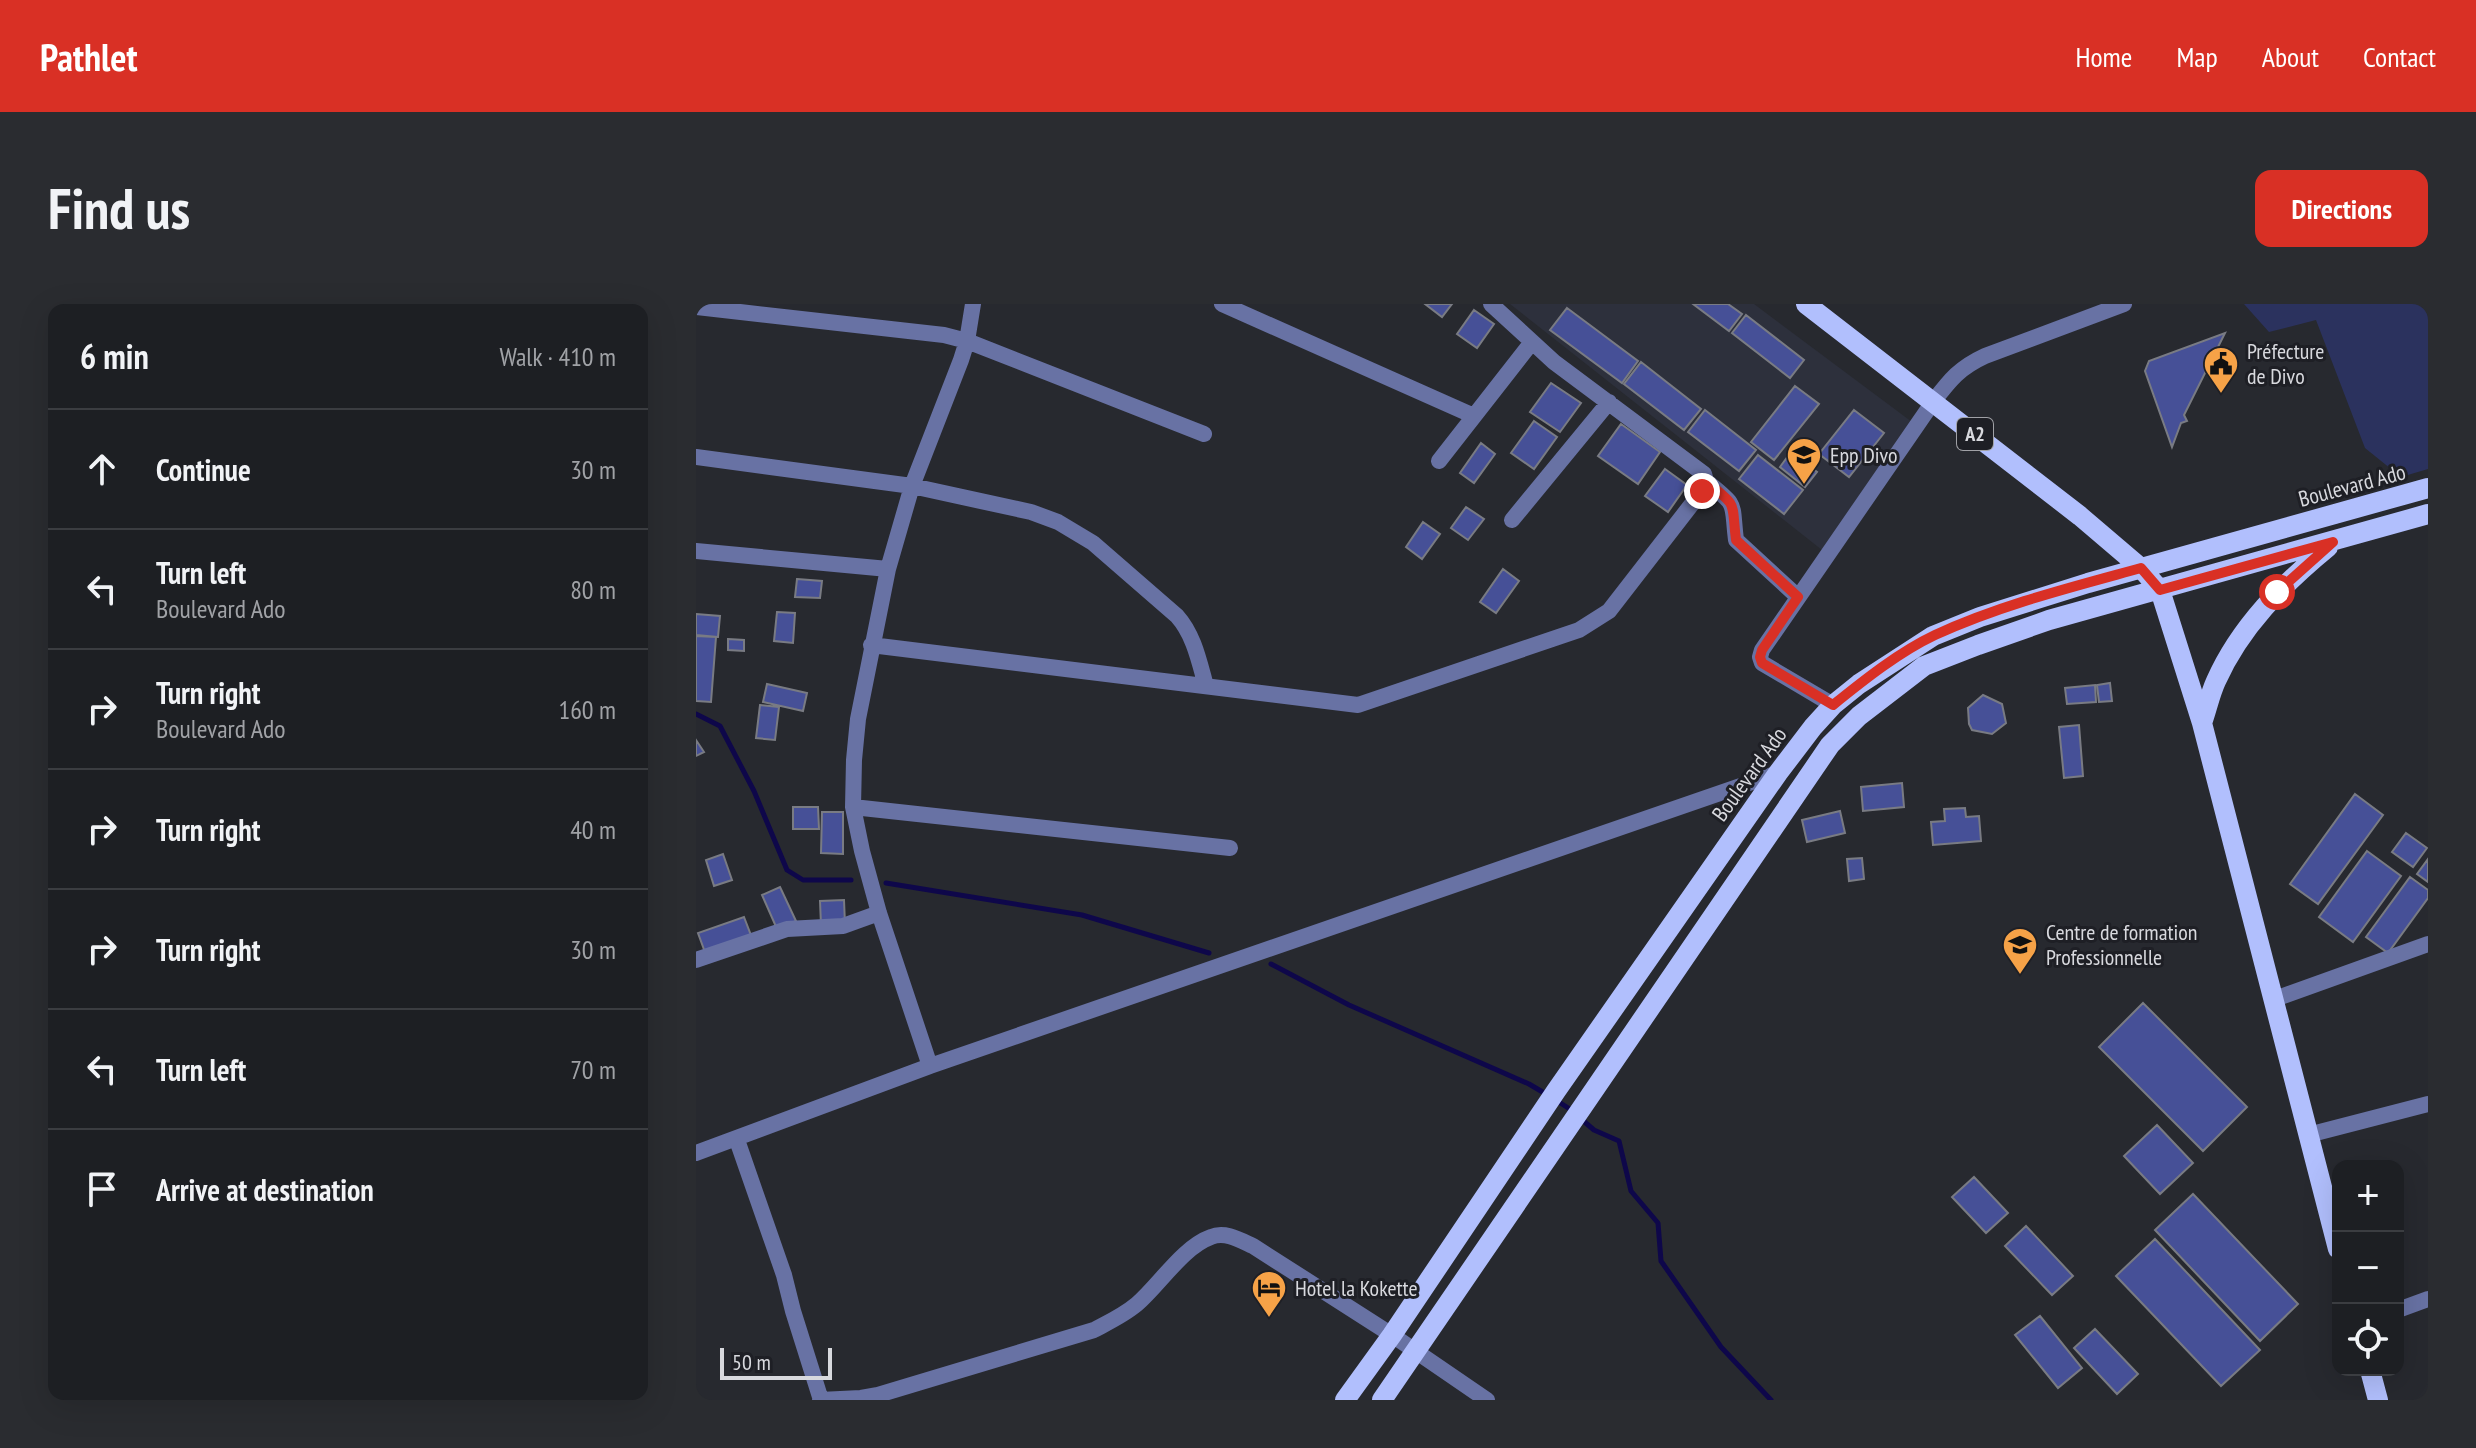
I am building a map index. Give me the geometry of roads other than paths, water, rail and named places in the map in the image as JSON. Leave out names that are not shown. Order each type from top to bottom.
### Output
[{"type":"main road","name":"A2","points":[[1806,304],[2080,516],[2141,568]]},
{"type":"main road","name":"Boulevard Ado","points":[[1345,1400],[1778,773],[1833,705],[1859,684],[1933,636],[1993,613],[2428,488]]},
{"type":"main road","points":[[1382,1400],[1830,745],[1859,716],[1924,666],[2049,620],[2428,514]]},
{"type":"main road","points":[[2202,723],[2216,681],[2243,634],[2277,592],[2333,542]]},
{"type":"main road","points":[[2141,568],[2160,590],[2202,723],[2334,1232]]},
{"type":"main road","points":[[2372,1376],[2378,1400]]},
{"type":"street","points":[[930,1066],[879,913],[853,807],[858,719],[888,569],[912,486],[967,341],[973,304]]},
{"type":"street","points":[[1222,304],[1474,416]]},
{"type":"street","points":[[1491,304],[1532,342],[1699,469],[1706,481],[1732,502],[1736,540],[1798,597]]},
{"type":"street","points":[[1833,705],[1762,663],[1762,650],[1933,402],[1965,365],[2124,304]]},
{"type":"street","points":[[696,307],[944,335],[967,341],[1204,434]]},
{"type":"street","points":[[1439,461],[1532,342]]},
{"type":"street","points":[[1512,520],[1609,402]]},
{"type":"street","points":[[696,457],[912,486],[1031,512],[1058,522],[1093,543],[1187,627],[1206,686]]},
{"type":"street","points":[[871,645],[1358,705],[1579,630],[1609,611],[1702,491],[1706,481]]},
{"type":"street","points":[[696,551],[888,569]]},
{"type":"street","points":[[696,1153],[930,1066],[1778,773]]},
{"type":"street","points":[[853,807],[1230,848]]},
{"type":"street","points":[[696,960],[787,929],[843,926],[879,913]]},
{"type":"street","points":[[2272,1000],[2428,944]]},
{"type":"street","points":[[2308,1135],[2428,1104]]},
{"type":"street","points":[[737,1140],[784,1275],[821,1400],[878,1395],[1094,1330],[1137,1305],[1195,1245],[1214,1235],[1231,1236],[1253,1246],[1487,1400]]},
{"type":"street","points":[[2404,1308],[2428,1299]]},
{"type":"waterway","points":[[696,714],[720,726],[754,791],[787,870],[803,880],[851,880]]},
{"type":"waterway","points":[[886,883],[1082,915],[1209,953]]},
{"type":"waterway","points":[[1271,964],[1349,1005],[1546,1094]]},
{"type":"waterway","points":[[1554,1099],[1573,1111]]},
{"type":"waterway","points":[[1580,1118],[1594,1130],[1619,1141],[1631,1191],[1658,1223],[1661,1261],[1721,1347],[1771,1400]]},
{"type":"place","name":"Préfecture de Divo","points":[[2221,395]]},
{"type":"place","name":"Epp Divo","points":[[1804,486]]},
{"type":"place","name":"Centre de formation Professionnelle","points":[[2020,976]]},
{"type":"place","name":"Hotel la Kokette","points":[[1269,1319]]}]
